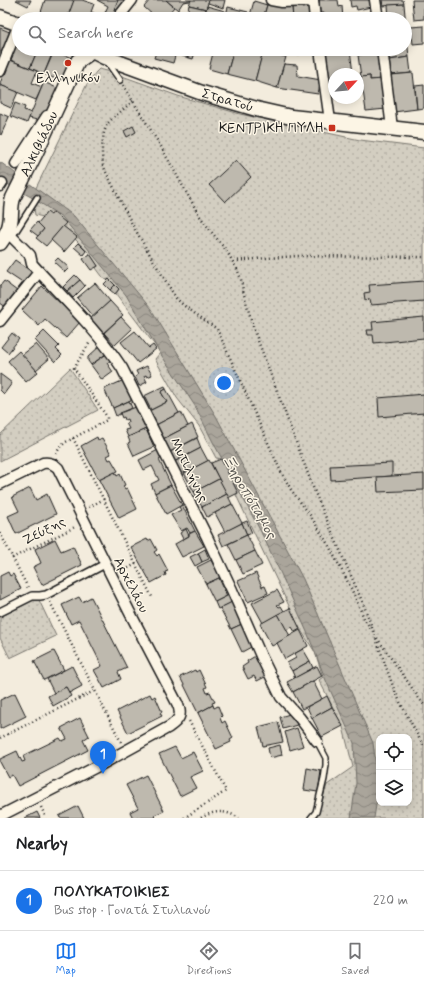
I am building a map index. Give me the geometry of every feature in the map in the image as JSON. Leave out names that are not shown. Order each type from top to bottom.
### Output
[{"type":"main road","points":[[0,17],[12,21]]},
{"type":"main road","name":"Αλκιβιάδου","points":[[4,239],[10,225],[11,205],[13,198],[78,61],[86,56]]},
{"type":"main road","name":"Στρατού","points":[[107,56],[202,93],[291,117],[424,132]]},
{"type":"street","points":[[123,12],[132,0]]},
{"type":"street","points":[[271,0],[282,2],[313,1],[314,12]]},
{"type":"street","points":[[375,0],[377,12]]},
{"type":"street","points":[[0,70],[12,41]]},
{"type":"street","points":[[321,56],[330,122]]},
{"type":"street","points":[[383,56],[392,128]]},
{"type":"street","name":"Αλκιβιάδου","points":[[16,164],[65,89]]},
{"type":"street","name":"Μυτιλήνης","points":[[4,239],[30,255],[32,264],[96,333],[115,358],[130,384],[210,544],[281,697],[300,717],[317,741]]},
{"type":"street","points":[[0,321],[39,272]]},
{"type":"street","points":[[0,484],[41,464],[52,464]]},
{"type":"street","name":"Αρχελάου","points":[[52,464],[57,467],[177,703],[179,716]]},
{"type":"street","points":[[0,612],[32,596],[46,595],[105,564]]},
{"type":"street","points":[[0,816],[125,752],[169,727],[179,716]]},
{"type":"lane","points":[[98,56],[120,80]]},
{"type":"lane","points":[[4,239],[37,198]]},
{"type":"lane","points":[[311,818],[316,812],[326,765],[326,758],[323,750],[317,741]]},
{"type":"path","points":[[120,80],[160,145],[199,215],[234,262],[254,330],[316,495],[358,591],[397,694],[424,747]]},
{"type":"path","points":[[133,101],[112,119],[104,132],[102,147],[103,165],[110,181],[132,224],[176,298],[183,305],[217,329],[282,474],[329,546],[351,588],[364,618],[424,705]]},
{"type":"path","points":[[234,262],[298,256],[424,257]]},
{"type":"path","points":[[52,464],[60,447],[73,438],[107,420],[107,417],[74,368],[96,333]]},
{"type":"path","points":[[73,438],[152,597]]},
{"type":"path","points":[[95,504],[104,499]]},
{"type":"path","name":"Ζεύξης","points":[[12,558],[85,522]]},
{"type":"path","points":[[0,533],[32,596]]},
{"type":"path","points":[[126,569],[136,564]]},
{"type":"path","points":[[46,595],[125,752]]},
{"type":"path","points":[[0,738],[94,691]]},
{"type":"path","points":[[179,716],[189,721],[191,724],[226,791],[184,818]]},
{"type":"path","points":[[201,818],[216,812],[229,813],[239,818]]},
{"type":"shaded area","points":[[99,69],[178,96],[240,114],[360,140],[424,148],[424,818],[314,818],[319,810],[327,785],[353,767],[343,727],[319,680],[323,677],[315,652],[300,629],[236,495],[238,492],[221,459],[216,458],[199,426],[177,398],[155,359],[160,353],[157,348],[116,294],[119,289],[109,279],[105,280],[96,268],[98,266],[90,254],[75,239],[76,237],[63,226],[53,212],[47,212],[43,217],[35,215],[32,196],[87,84]]},
{"type":"shaded area","points":[[70,368],[98,410],[0,461],[0,435]]},
{"type":"shaded area","points":[[38,598],[56,636],[10,658],[0,638],[0,617]]},
{"type":"water","name":"Ξηροπόταμος","points":[[0,162],[74,216],[151,309],[216,416],[303,579],[373,743],[376,764],[376,805],[374,818],[351,818],[356,783],[354,743],[281,574],[261,532],[195,406],[160,353],[126,295],[62,217],[31,197],[0,180]]},
{"type":"building","points":[[16,0],[31,0],[28,6]]},
{"type":"building","points":[[45,0],[74,1],[70,12],[41,12]]},
{"type":"building","points":[[74,0],[82,0],[94,4],[91,12],[70,12]]},
{"type":"building","points":[[97,0],[118,0],[114,10],[119,12],[105,12],[108,6]]},
{"type":"building","points":[[118,0],[126,0],[119,12],[114,10]]},
{"type":"building","points":[[150,0],[166,0],[174,7],[170,12],[150,12],[144,7]]},
{"type":"building","points":[[166,0],[191,0],[183,2],[178,10]]},
{"type":"building","points":[[191,0],[209,0],[206,9],[189,5]]},
{"type":"building","points":[[209,0],[225,0],[223,8],[208,3]]},
{"type":"building","points":[[319,0],[338,0],[339,7],[342,6],[342,12],[320,12]]},
{"type":"building","points":[[350,0],[370,0],[371,7],[357,10],[356,6],[351,7]]},
{"type":"building","points":[[382,0],[403,0],[404,4],[383,6]]},
{"type":"building","points":[[412,0],[424,0],[424,19],[414,20]]},
{"type":"building","points":[[254,1],[267,5],[265,12],[251,12]]},
{"type":"building","points":[[270,3],[292,6],[292,12],[265,12],[267,5]]},
{"type":"building","points":[[302,4],[302,8],[309,7],[310,12],[292,12],[292,6]]},
{"type":"building","points":[[404,4],[405,12],[388,12],[388,5]]},
{"type":"building","points":[[189,5],[206,9],[205,12],[187,12]]},
{"type":"building","points":[[207,6],[225,11],[225,12],[206,12]]},
{"type":"building","points":[[228,7],[248,12],[227,12]]},
{"type":"building","points":[[424,26],[424,43],[413,44],[412,27]]},
{"type":"building","points":[[0,28],[12,33],[4,53],[0,52]]},
{"type":"building","points":[[12,55],[35,56],[30,68],[10,60]]},
{"type":"building","points":[[35,56],[51,56],[44,74],[30,68]]},
{"type":"building","points":[[52,56],[67,56],[77,60],[67,84],[44,74]]},
{"type":"building","points":[[155,56],[175,56],[173,63],[154,58]]},
{"type":"building","points":[[182,56],[194,56],[193,59]]},
{"type":"building","points":[[212,56],[232,56],[227,74],[209,69]]},
{"type":"building","points":[[232,56],[262,56],[255,81],[227,74]]},
{"type":"building","points":[[262,56],[286,57],[277,88],[255,81]]},
{"type":"building","points":[[325,56],[351,56],[352,68],[328,68],[328,80]]},
{"type":"building","points":[[358,56],[378,56],[382,79],[370,80],[370,76],[364,77],[364,68],[360,68]]},
{"type":"building","points":[[389,56],[409,56],[409,57],[389,60]]},
{"type":"building","points":[[409,57],[411,73],[391,75],[389,60]]},
{"type":"building","points":[[10,60],[37,71],[32,83],[42,87],[36,100],[0,85]]},
{"type":"building","points":[[284,64],[297,65],[298,76],[321,80],[318,94],[277,88]]},
{"type":"building","points":[[413,73],[417,109],[394,112],[391,75]]},
{"type":"building","points":[[370,76],[370,80],[382,79],[386,109],[366,111],[364,97],[364,77]]},
{"type":"building","points":[[44,82],[61,90],[41,121],[29,118]]},
{"type":"building","points":[[0,85],[18,92],[11,108],[0,103]]},
{"type":"building","points":[[424,85],[424,108],[417,109],[415,86]]},
{"type":"building","points":[[15,103],[25,107],[24,110],[31,113],[27,123],[10,116]]},
{"type":"building","points":[[0,113],[9,117],[1,135],[0,134]]},
{"type":"building","points":[[133,126],[136,132],[127,137],[124,131]]},
{"type":"building","points":[[236,160],[251,177],[225,202],[209,185]]},
{"type":"building","points":[[47,212],[51,215],[53,212],[66,223],[46,246],[36,238],[44,229],[38,223]]},
{"type":"building","points":[[37,222],[44,229],[38,236],[30,230]]},
{"type":"building","points":[[63,226],[77,237],[64,252],[51,240]]},
{"type":"building","points":[[78,243],[86,251],[83,255],[74,247]]},
{"type":"building","points":[[90,254],[98,266],[91,270],[83,259]]},
{"type":"building","points":[[58,258],[69,268],[65,272],[54,262]]},
{"type":"building","points":[[15,260],[32,272],[24,284],[6,272]]},
{"type":"building","points":[[75,275],[80,280],[67,291],[63,287]]},
{"type":"building","points":[[109,279],[115,285],[110,290],[104,284]]},
{"type":"building","points":[[80,280],[85,286],[73,298],[67,291]]},
{"type":"building","points":[[4,281],[17,291],[6,307],[0,303],[0,286]]},
{"type":"building","points":[[424,281],[424,301],[371,305],[370,299],[365,300],[364,293],[370,292],[369,285]]},
{"type":"building","points":[[95,283],[110,301],[93,317],[77,298]]},
{"type":"building","points":[[115,285],[119,289],[115,294],[110,290]]},
{"type":"building","points":[[42,286],[80,322],[66,338],[45,319],[39,326],[22,310]]},
{"type":"building","points":[[110,301],[123,315],[102,334],[89,320]]},
{"type":"building","points":[[121,317],[132,329],[115,345],[104,333]]},
{"type":"building","points":[[424,317],[424,338],[374,343],[373,335],[368,335],[367,330],[373,330],[372,322]]},
{"type":"building","points":[[44,331],[59,346],[56,349],[62,355],[55,362],[35,340]]},
{"type":"building","points":[[135,331],[149,348],[153,345],[156,349],[138,363],[121,342]]},
{"type":"building","points":[[12,333],[19,339],[8,353],[1,347]]},
{"type":"building","points":[[36,344],[49,359],[36,370],[22,355]]},
{"type":"building","points":[[101,345],[107,353],[91,365],[88,361],[88,357]]},
{"type":"building","points":[[19,351],[38,372],[26,382],[8,361]]},
{"type":"building","points":[[108,353],[113,359],[107,363],[113,372],[102,380],[91,365]]},
{"type":"building","points":[[147,366],[152,375],[147,377],[146,375],[144,376],[147,382],[139,386],[135,377],[138,375],[136,371]]},
{"type":"building","points":[[0,374],[12,383],[4,394],[0,390]]},
{"type":"building","points":[[124,380],[133,399],[113,408],[104,389]]},
{"type":"building","points":[[165,386],[166,389],[161,392],[167,402],[151,410],[144,396]]},
{"type":"building","points":[[166,389],[179,413],[156,425],[149,411],[167,402],[161,392]]},
{"type":"building","points":[[424,394],[424,413],[379,417],[378,398]]},
{"type":"building","points":[[129,401],[132,408],[116,416],[113,408]]},
{"type":"building","points":[[136,407],[146,429],[128,437],[125,430],[129,429],[126,423],[128,422],[127,419],[125,420],[124,417],[122,418],[120,413]]},
{"type":"building","points":[[181,412],[188,426],[163,439],[156,425]]},
{"type":"building","points":[[192,424],[198,437],[170,452],[163,439]]},
{"type":"building","points":[[146,429],[154,447],[134,456],[128,443],[130,442],[128,437]]},
{"type":"building","points":[[97,437],[98,440],[102,438],[111,454],[107,456],[109,460],[111,459],[118,471],[99,480],[81,446]]},
{"type":"building","points":[[197,438],[201,448],[174,462],[170,452]]},
{"type":"building","points":[[201,448],[208,461],[181,474],[174,462]]},
{"type":"building","points":[[158,450],[162,458],[159,460],[171,485],[155,493],[151,484],[159,480],[152,466],[144,470],[139,460]]},
{"type":"building","points":[[221,459],[238,493],[228,498],[211,463]]},
{"type":"building","points":[[209,460],[219,479],[194,492],[184,473]]},
{"type":"building","points":[[392,463],[392,476],[331,480],[330,466]]},
{"type":"building","points":[[115,472],[117,476],[120,474],[125,485],[123,486],[125,489],[127,488],[137,509],[119,518],[99,480]]},
{"type":"building","points":[[424,474],[424,490],[378,492],[377,477]]},
{"type":"building","points":[[219,479],[227,494],[202,507],[194,492]]},
{"type":"building","points":[[171,485],[182,505],[166,514],[155,493]]},
{"type":"building","points":[[30,488],[36,500],[47,494],[56,514],[16,534],[8,516],[19,511],[12,497]]},
{"type":"building","points":[[227,494],[232,504],[207,517],[202,507]]},
{"type":"building","points":[[232,504],[242,523],[225,532],[215,513]]},
{"type":"building","points":[[182,505],[195,531],[190,533],[187,528],[181,531],[171,515],[181,510],[179,507]]},
{"type":"building","points":[[247,521],[252,533],[247,535],[242,523]]},
{"type":"building","points":[[242,523],[247,535],[223,546],[218,535]]},
{"type":"building","points":[[186,529],[189,536],[183,539],[180,533]]},
{"type":"building","points":[[195,531],[204,546],[182,557],[175,544]]},
{"type":"building","points":[[247,535],[255,551],[236,560],[228,544]]},
{"type":"building","points":[[55,539],[61,551],[73,546],[82,565],[42,585],[33,567],[41,563],[35,549]]},
{"type":"building","points":[[147,539],[148,541],[151,539],[157,550],[154,552],[157,556],[159,554],[168,571],[165,572],[166,575],[151,583],[131,547]]},
{"type":"building","points":[[205,549],[209,559],[202,562],[198,553]]},
{"type":"building","points":[[255,551],[262,565],[243,574],[236,560]]},
{"type":"building","points":[[198,553],[202,562],[195,566],[190,557]]},
{"type":"building","points":[[211,560],[215,568],[218,567],[223,576],[206,584],[197,567]]},
{"type":"building","points":[[8,572],[10,576],[13,574],[21,589],[0,600],[0,576]]},
{"type":"building","points":[[256,573],[262,587],[265,586],[268,593],[248,602],[238,581]]},
{"type":"building","points":[[219,578],[227,596],[215,602],[206,584]]},
{"type":"building","points":[[277,590],[284,602],[277,605],[279,607],[281,606],[284,611],[263,623],[252,603]]},
{"type":"building","points":[[229,595],[233,602],[218,609],[215,602]]},
{"type":"building","points":[[79,597],[82,602],[91,597],[127,668],[118,672],[121,679],[104,688],[94,670],[102,666],[79,620],[71,624],[62,605]]},
{"type":"building","points":[[232,602],[242,624],[231,629],[220,608]]},
{"type":"building","points":[[290,608],[300,629],[295,632],[292,627],[286,630],[278,614]]},
{"type":"building","points":[[278,614],[290,636],[272,646],[260,624]]},
{"type":"building","points":[[242,624],[253,646],[242,652],[231,629]]},
{"type":"building","points":[[300,630],[308,646],[285,659],[277,643]]},
{"type":"building","points":[[303,649],[310,661],[292,671],[287,663],[296,658],[294,654]]},
{"type":"building","points":[[54,651],[64,670],[44,680],[34,661]]},
{"type":"building","points":[[257,655],[269,675],[257,681],[254,676],[248,679],[242,667],[248,663],[247,661]]},
{"type":"building","points":[[310,661],[313,668],[295,678],[292,671]]},
{"type":"building","points":[[72,666],[82,686],[69,693],[66,687],[54,693],[47,679]]},
{"type":"building","points":[[317,666],[322,676],[293,692],[287,682]]},
{"type":"building","points":[[195,670],[196,672],[199,670],[207,687],[205,688],[207,693],[210,692],[215,702],[212,703],[213,705],[198,713],[180,677]]},
{"type":"building","points":[[313,681],[322,699],[302,709],[293,692]]},
{"type":"building","points":[[66,687],[71,696],[53,706],[48,696]]},
{"type":"building","points":[[15,693],[26,716],[0,729],[0,700]]},
{"type":"building","points":[[150,694],[152,698],[155,696],[162,712],[160,713],[162,716],[128,733],[117,711]]},
{"type":"building","points":[[327,696],[332,707],[312,718],[307,707]]},
{"type":"building","points":[[213,705],[214,708],[218,706],[222,716],[220,718],[222,723],[225,721],[233,738],[230,740],[231,742],[216,749],[198,713]]},
{"type":"building","points":[[332,707],[343,726],[322,737],[312,718]]},
{"type":"building","points":[[293,713],[297,725],[283,729],[280,717]]},
{"type":"building","points":[[80,718],[89,736],[83,740],[88,750],[18,786],[12,775],[8,777],[0,762],[0,759],[17,751],[22,762],[25,761],[23,756],[60,738],[62,741],[67,739],[61,728]]},
{"type":"building","points":[[278,722],[283,742],[263,746],[258,727]]},
{"type":"building","points":[[297,728],[303,746],[290,750],[285,732]]},
{"type":"building","points":[[280,745],[282,755],[270,758],[268,748]]},
{"type":"building","points":[[175,747],[181,758],[193,752],[203,771],[190,777],[196,788],[180,796],[159,754]]},
{"type":"building","points":[[307,768],[321,771],[318,792],[304,790]]},
{"type":"building","points":[[146,775],[164,811],[154,815],[155,818],[133,818],[130,812],[138,808],[126,785]]},
{"type":"building","points":[[78,806],[84,818],[60,818],[59,816]]},
{"type":"building","points":[[37,812],[40,818],[25,818]]},
{"type":"place","name":"Ελληνικόν","points":[[68,63]]},
{"type":"place","name":"ΚΕΝΤΡΙΚΗ ΠΥΛΗ","points":[[332,128]]},
{"type":"place","name":"ΠΟΛΥΚΑΤΟΙΚΙΕΣ","points":[[103,774]]}]
